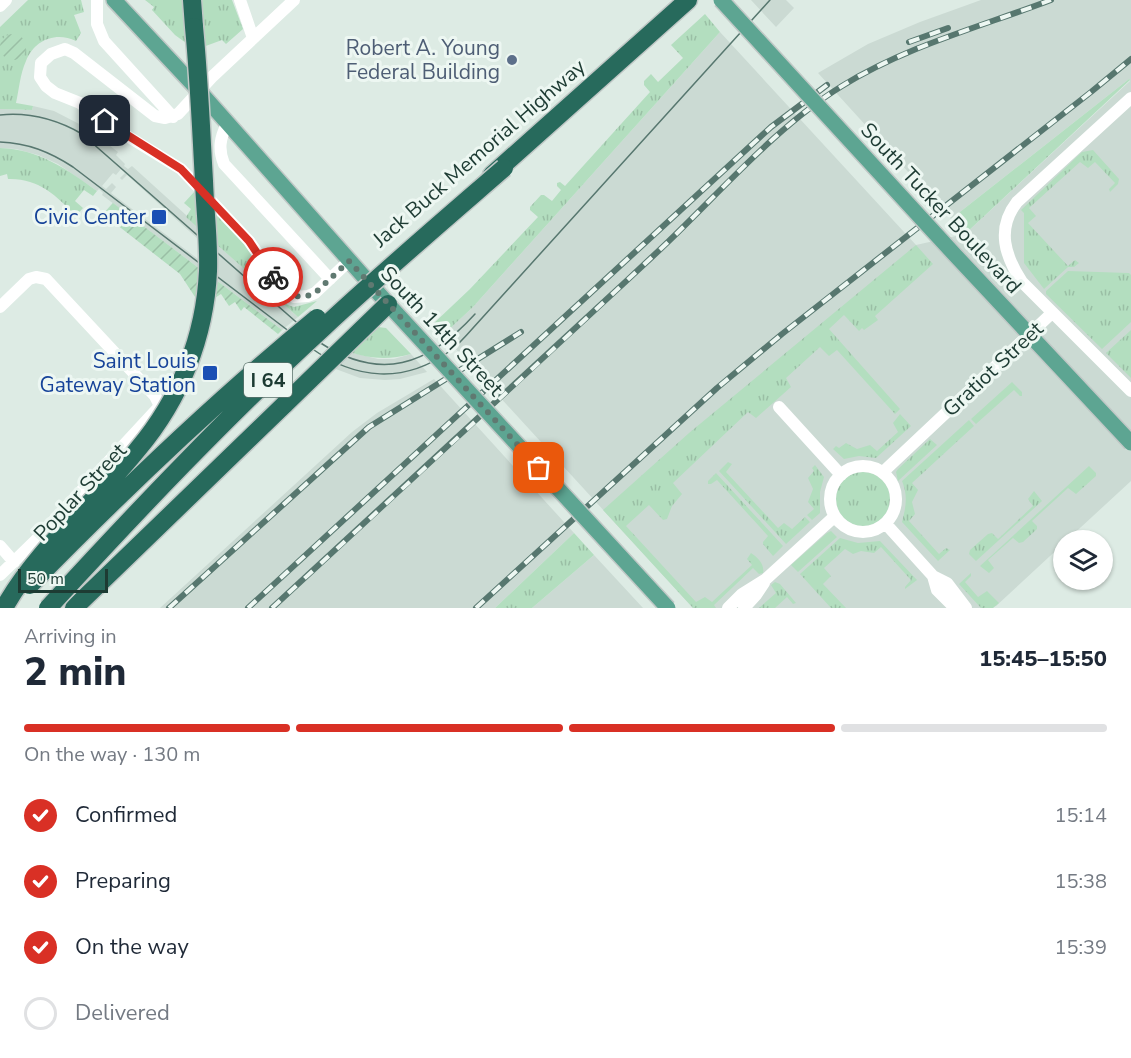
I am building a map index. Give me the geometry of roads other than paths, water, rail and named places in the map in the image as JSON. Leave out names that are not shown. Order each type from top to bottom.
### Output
[{"type":"highway","points":[[4,608],[34,563],[150,434],[182,382],[196,343],[207,286],[207,250],[192,0]]},
{"type":"highway","name":"Jack Buck Memorial Highway","points":[[48,608],[181,466],[316,334],[636,51],[683,2]]},
{"type":"highway","name":"Jack Buck Memorial Highway","points":[[9,608],[116,497],[219,402],[301,331],[503,166],[683,2]]},
{"type":"highway","points":[[74,608],[384,299]]},
{"type":"main road","name":"South 14th Street","points":[[114,0],[200,92],[349,261],[668,608]]},
{"type":"main road","name":"South Tucker Boulevard","points":[[721,0],[962,264],[1131,443]]},
{"type":"street","points":[[0,6],[6,0]]},
{"type":"street","points":[[97,0],[97,24],[104,40],[173,117]]},
{"type":"street","points":[[240,0],[254,38]]},
{"type":"street","points":[[294,0],[173,117],[155,116],[69,51],[51,54],[45,58],[39,69],[40,77],[50,90],[80,103],[124,134],[181,169],[249,241],[283,290],[294,297],[315,293],[349,261]]},
{"type":"street","name":"Gratiot Street","points":[[883,472],[1052,313],[1022,282],[1009,261],[1004,239],[1007,217],[1017,202],[1131,98]]},
{"type":"street","points":[[227,124],[220,146],[224,164],[330,279]]},
{"type":"street","name":"Poplar Street","points":[[0,307],[29,279],[42,277],[51,283],[155,396],[159,404],[158,408],[0,575]]},
{"type":"street","points":[[1052,313],[1131,391]]},
{"type":"street","points":[[779,407],[841,474]]},
{"type":"street","points":[[857,466],[866,466],[883,472],[890,479],[897,497],[896,507],[886,524],[878,530],[859,533],[842,525],[834,518],[830,505],[831,491],[841,474],[857,466]]},
{"type":"street","points":[[728,608],[742,594],[766,579],[834,518]]},
{"type":"street","points":[[886,524],[933,576],[947,583],[966,608]]},
{"type":"street","points":[[0,546],[14,562]]},
{"type":"street","points":[[933,576],[938,590],[955,608]]},
{"type":"street","points":[[744,608],[766,579]]},
{"type":"tram line","points":[[0,142],[38,149],[73,167],[328,359],[363,372],[398,373],[433,362],[459,343],[770,0]]},
{"type":"tram line","points":[[0,115],[42,118],[62,124],[82,134],[319,342],[341,354],[362,362],[383,364],[402,362],[421,356],[439,346],[475,314]]},
{"type":"railway","points":[[272,608],[652,257],[767,144],[816,103],[892,59],[1051,0]]},
{"type":"railway","points":[[909,42],[948,28]]},
{"type":"railway","points":[[476,608],[717,388],[782,334],[1131,59]]},
{"type":"railway","points":[[248,608],[771,127],[827,85]]},
{"type":"railway","points":[[169,608],[369,427],[521,332]]},
{"type":"place","name":"Robert A. Young Federal Building","points":[[512,60]]},
{"type":"place","name":"Civic Center","points":[[159,217]]},
{"type":"place","name":"Saint Louis Gateway Station","points":[[210,373]]}]
